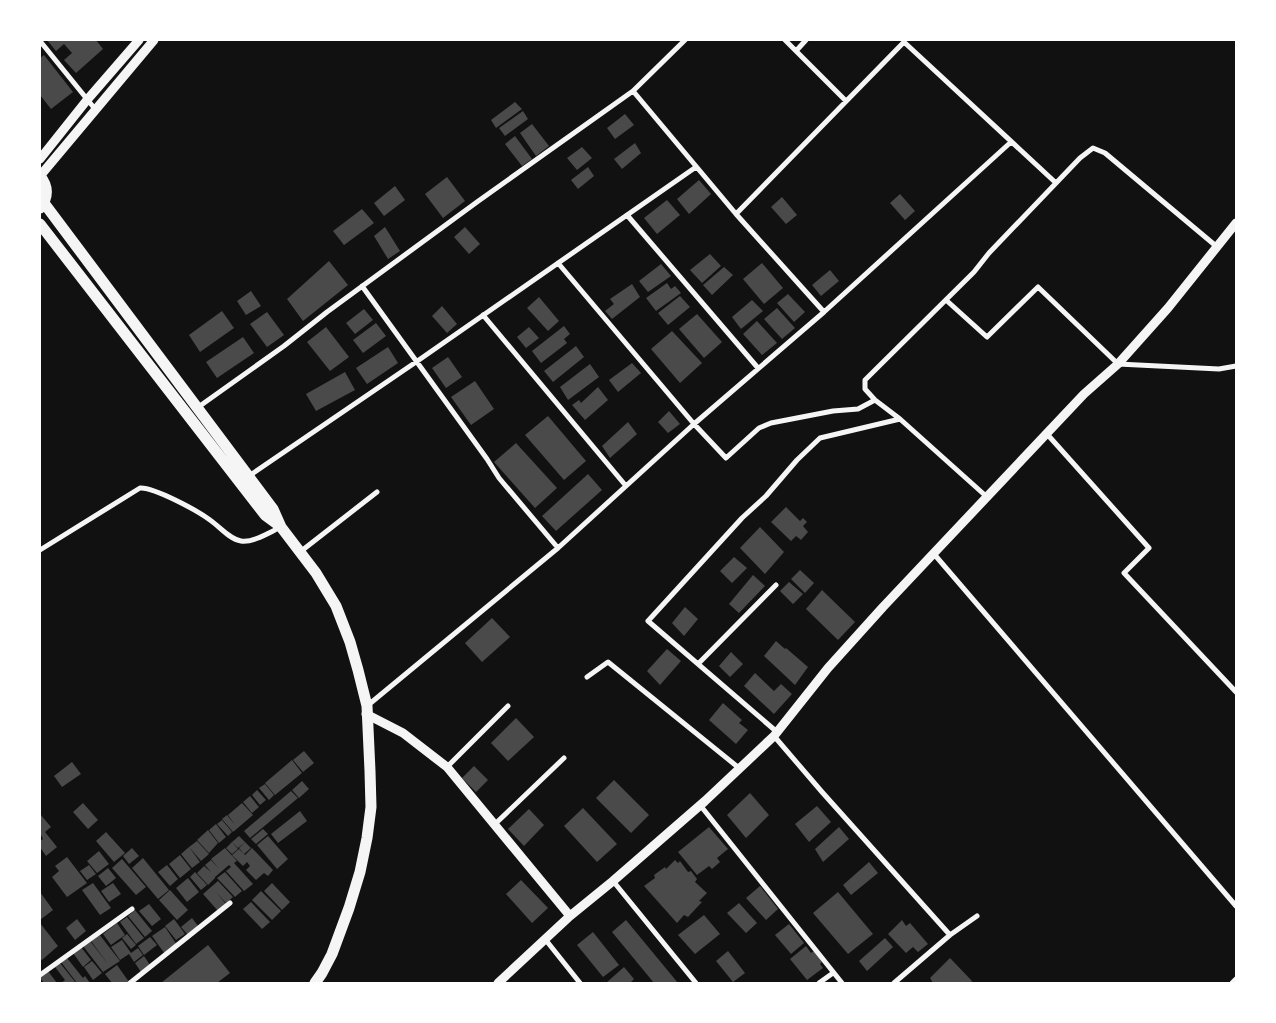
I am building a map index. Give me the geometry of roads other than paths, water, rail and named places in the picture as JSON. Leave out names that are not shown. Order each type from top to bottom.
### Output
[{"type":"main road","points":[[40,176],[45,182],[47,189],[42,205],[193,411],[265,515],[281,527]]},
{"type":"main road","points":[[40,224],[248,476],[273,509],[281,527],[327,590],[350,642],[366,710],[371,807],[360,872],[344,925],[315,983]]},
{"type":"street","points":[[40,158],[139,40]]},
{"type":"street","points":[[40,176],[154,40]]},
{"type":"street","points":[[193,411],[284,346],[327,312],[492,191],[633,91],[685,40]]},
{"type":"street","points":[[785,40],[846,101]]},
{"type":"street","points":[[796,52],[806,40]]},
{"type":"street","points":[[40,41],[95,110]]},
{"type":"street","points":[[736,214],[904,42],[1056,183]]},
{"type":"street","points":[[633,91],[736,214],[824,312]]},
{"type":"street","points":[[570,916],[447,767],[403,733],[366,710],[558,548],[694,424],[824,312],[1012,142]]},
{"type":"street","points":[[987,497],[900,419],[875,400],[865,389],[865,380],[974,272],[989,253],[1080,158],[1093,148],[1105,153],[1216,246]]},
{"type":"street","points":[[248,476],[416,362],[696,166]]},
{"type":"street","points":[[627,215],[758,368]]},
{"type":"street","points":[[498,983],[570,916],[700,805],[775,734],[828,668],[883,607],[1084,394],[1118,364],[1168,308],[1236,223]]},
{"type":"street","points":[[558,263],[694,424],[726,458],[759,428],[770,423],[832,411],[858,409],[875,400]]},
{"type":"street","points":[[362,286],[487,459],[498,478],[558,548]]},
{"type":"street","points":[[946,300],[987,337],[1038,287],[1118,364],[1219,368],[1236,366]]},
{"type":"street","points":[[483,315],[626,486]]},
{"type":"street","points":[[900,419],[820,438],[797,460],[766,496],[742,518],[648,621],[775,734],[822,792],[950,935]]},
{"type":"street","points":[[1046,434],[1149,548],[1124,573],[1236,692]]},
{"type":"street","points":[[40,550],[140,488],[149,489],[187,506],[209,519],[230,536],[242,541],[255,539],[281,527]]},
{"type":"street","points":[[300,552],[377,492]]},
{"type":"street","points":[[934,554],[1235,903]]},
{"type":"street","points":[[698,664],[776,585]]},
{"type":"street","points":[[586,677],[608,662],[739,768]]},
{"type":"street","points":[[447,767],[508,706]]},
{"type":"street","points":[[494,825],[564,758]]},
{"type":"street","points":[[700,805],[842,983]]},
{"type":"street","points":[[613,881],[696,983]]},
{"type":"street","points":[[130,983],[230,903]]},
{"type":"street","points":[[40,975],[132,909]]},
{"type":"street","points":[[894,983],[950,935],[977,916]]},
{"type":"street","points":[[545,939],[580,983]]},
{"type":"street","points":[[818,983],[833,973]]},
{"type":"street","points":[[1232,983],[1236,979]]}]
